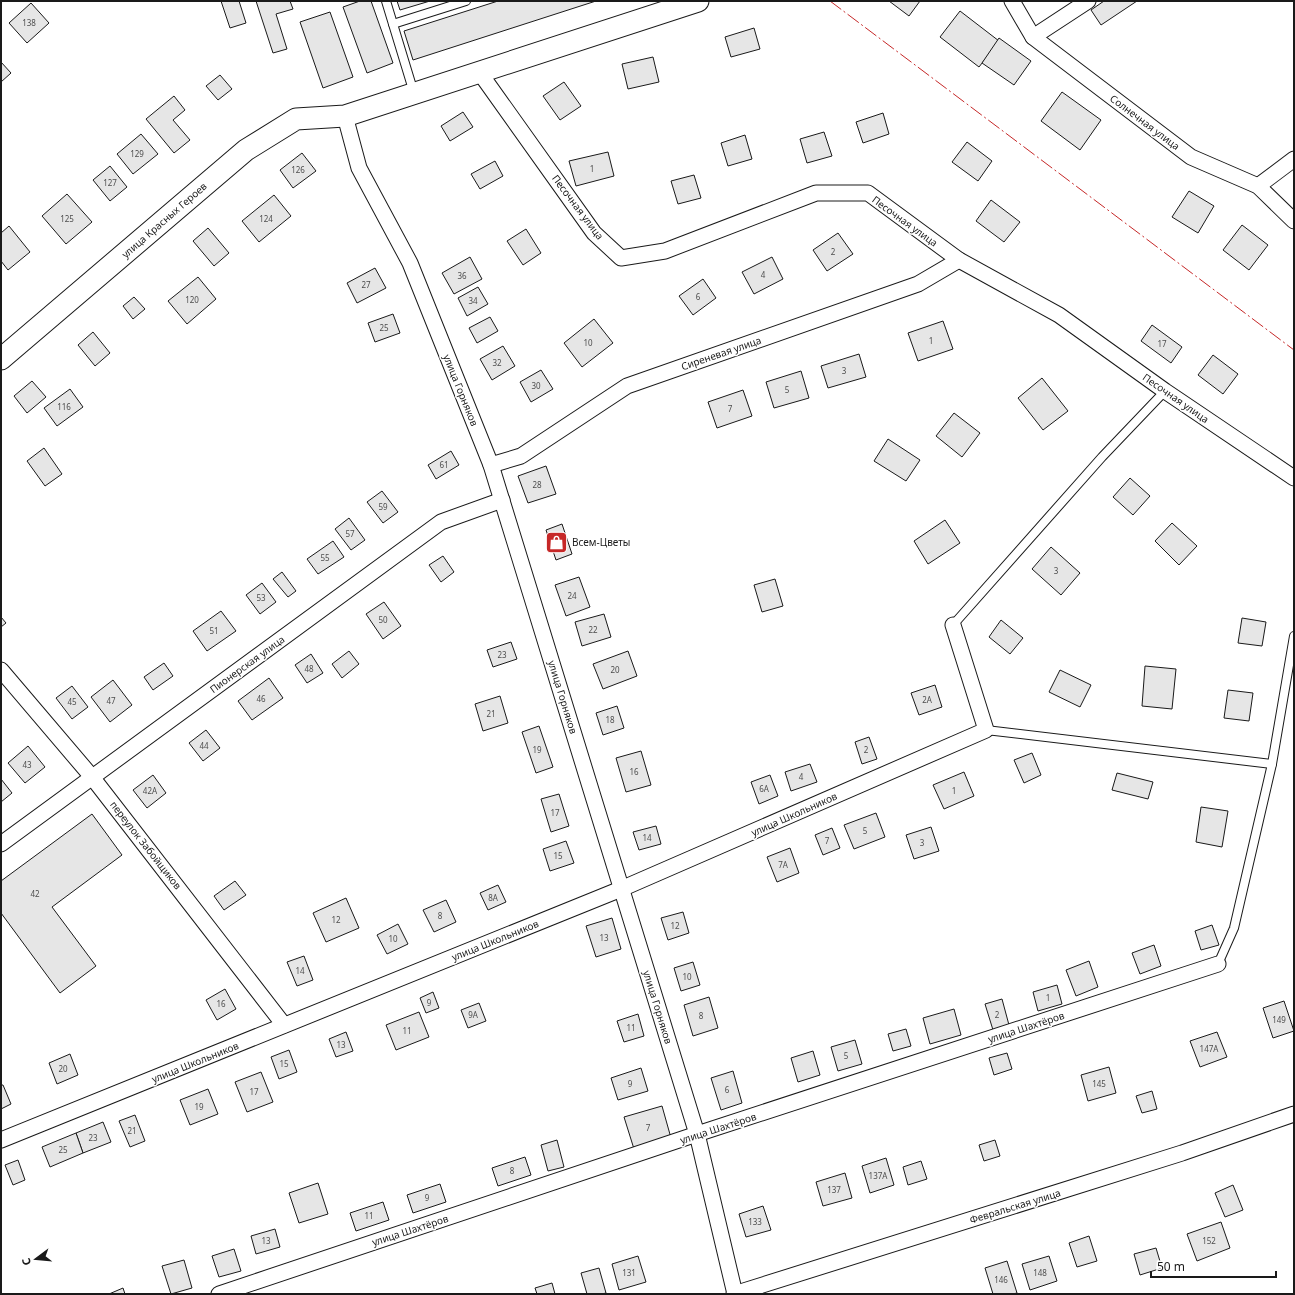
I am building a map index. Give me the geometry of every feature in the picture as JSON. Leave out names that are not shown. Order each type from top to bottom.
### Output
[{"type":"main road","name":"улица Красных Героев","points":[[1,359],[246,150],[296,119],[345,116],[698,1]]},
{"type":"street","name":"Солнечная улица","points":[[1012,1],[1033,37],[1191,157],[1258,186],[1294,221]]},
{"type":"street","points":[[1033,37],[1088,1]]},
{"type":"street","name":"Песочная улица","points":[[480,72],[594,233],[621,258],[665,252],[816,193],[868,194],[960,260],[1060,315],[1165,391],[1294,478]]},
{"type":"street","name":"улица Горняков","points":[[345,116],[359,168],[410,263],[491,466],[697,1134],[735,1294]]},
{"type":"street","points":[[1258,186],[1294,159]]},
{"type":"street","name":"Сиреневая улица","points":[[491,466],[521,456],[628,386],[918,284],[960,260]]},
{"type":"street","name":"Пионерская улица","points":[[1,844],[441,522],[502,500]]},
{"type":"street","points":[[953,625],[986,730]]},
{"type":"street","name":"переулок Забойщиков","points":[[1,670],[92,777],[284,1025]]},
{"type":"street","name":"улица Школьников","points":[[1,1140],[621,889],[986,730]]},
{"type":"street","name":"улица Шахтёров","points":[[219,1294],[697,1134],[1218,964]]},
{"type":"street","name":"Февральская улица","points":[[735,1294],[1182,1153],[1294,1114]]},
{"type":"lane","points":[[386,1],[415,94]]},
{"type":"lane","points":[[393,24],[466,1]]},
{"type":"lane","points":[[953,625],[1102,457],[1165,391]]},
{"type":"lane","points":[[1218,964],[1234,928],[1272,764],[1294,636]]},
{"type":"lane","points":[[986,730],[1272,764]]},
{"type":"building","points":[[221,1],[239,1],[246,23],[230,28]]},
{"type":"building","points":[[256,1],[290,1],[293,9],[276,14],[287,49],[273,53]]},
{"type":"building","points":[[360,1],[371,1],[393,63],[367,73],[343,7]]},
{"type":"building","points":[[397,1],[430,1],[400,10]]},
{"type":"building","points":[[498,1],[596,1],[413,60],[404,31]]},
{"type":"building","points":[[889,1],[920,1],[909,16]]},
{"type":"building","points":[[1104,1],[1137,1],[1101,25],[1091,10]]},
{"type":"building","points":[[31,3],[49,23],[27,43],[9,23]]},
{"type":"building","points":[[960,11],[999,41],[979,67],[940,37]]},
{"type":"building","points":[[330,12],[353,77],[323,88],[300,22]]},
{"type":"building","points":[[754,28],[760,49],[731,57],[725,37]]},
{"type":"building","points":[[999,38],[1031,61],[1014,85],[982,63]]},
{"type":"building","points":[[653,57],[659,82],[628,89],[622,64]]},
{"type":"building","points":[[1,62],[11,73],[1,82]]},
{"type":"building","points":[[220,75],[232,89],[218,100],[206,86]]},
{"type":"building","points":[[564,82],[581,106],[560,120],[543,96]]},
{"type":"building","points":[[1062,92],[1101,120],[1080,150],[1041,121]]},
{"type":"building","points":[[174,96],[185,110],[173,120],[190,140],[174,153],[146,119]]},
{"type":"building","points":[[463,112],[473,127],[450,141],[441,126]]},
{"type":"building","points":[[883,113],[889,134],[863,143],[856,122]]},
{"type":"building","points":[[824,132],[832,156],[807,163],[800,139]]},
{"type":"building","points":[[141,134],[158,154],[133,174],[117,154]]},
{"type":"building","points":[[745,135],[752,159],[728,166],[721,143]]},
{"type":"building","points":[[967,142],[992,161],[978,181],[952,162]]},
{"type":"building","points":[[608,152],[614,176],[576,186],[569,161]]},
{"type":"building","points":[[302,153],[316,171],[293,188],[280,170]]},
{"type":"building","points":[[495,161],[503,176],[480,189],[471,174]]},
{"type":"building","points":[[110,166],[127,187],[110,201],[93,180]]},
{"type":"building","points":[[694,175],[701,198],[678,204],[671,181]]},
{"type":"building","points":[[1189,191],[1214,206],[1198,233],[1172,217]]},
{"type":"building","points":[[67,194],[92,222],[66,244],[42,216]]},
{"type":"building","points":[[274,195],[291,216],[259,242],[242,221]]},
{"type":"building","points":[[991,200],[1020,222],[1004,242],[976,221]]},
{"type":"building","points":[[1242,225],[1268,245],[1249,270],[1223,250]]},
{"type":"building","points":[[9,226],[30,252],[8,270],[1,261],[1,233]]},
{"type":"building","points":[[208,228],[229,253],[214,266],[193,241]]},
{"type":"building","points":[[526,229],[541,253],[523,265],[507,241]]},
{"type":"building","points":[[838,233],[853,254],[827,271],[813,250]]},
{"type":"building","points":[[470,257],[482,279],[454,294],[442,273]]},
{"type":"building","points":[[772,257],[783,279],[754,294],[742,272]]},
{"type":"building","points":[[375,268],[386,288],[357,303],[347,283]]},
{"type":"building","points":[[198,277],[216,299],[187,324],[168,301]]},
{"type":"building","points":[[703,279],[716,298],[693,315],[679,296]]},
{"type":"building","points":[[478,287],[488,304],[467,316],[458,298]]},
{"type":"building","points":[[134,297],[145,309],[133,319],[123,306]]},
{"type":"building","points":[[393,314],[400,333],[375,342],[368,323]]},
{"type":"building","points":[[490,317],[498,331],[477,343],[469,328]]},
{"type":"building","points":[[594,319],[613,343],[582,367],[564,343]]},
{"type":"building","points":[[943,321],[953,349],[918,361],[908,333]]},
{"type":"building","points":[[1152,325],[1182,347],[1171,363],[1141,341]]},
{"type":"building","points":[[93,332],[110,353],[95,366],[78,345]]},
{"type":"building","points":[[503,346],[515,366],[492,380],[480,359]]},
{"type":"building","points":[[859,354],[866,377],[828,388],[821,366]]},
{"type":"building","points":[[1213,355],[1238,374],[1223,394],[1198,375]]},
{"type":"building","points":[[541,370],[553,389],[531,402],[520,382]]},
{"type":"building","points":[[801,371],[809,398],[774,408],[766,382]]},
{"type":"building","points":[[1042,378],[1068,411],[1043,430],[1018,398]]},
{"type":"building","points":[[32,381],[46,397],[27,413],[14,396]]},
{"type":"building","points":[[70,389],[83,407],[57,426],[44,408]]},
{"type":"building","points":[[743,390],[752,416],[717,428],[708,402]]},
{"type":"building","points":[[954,413],[980,433],[962,457],[936,436]]},
{"type":"building","points":[[888,439],[920,460],[906,481],[874,461]]},
{"type":"building","points":[[44,448],[62,474],[45,486],[27,461]]},
{"type":"building","points":[[451,451],[459,465],[436,479],[428,465]]},
{"type":"building","points":[[546,466],[556,494],[528,503],[518,476]]},
{"type":"building","points":[[1130,478],[1150,496],[1133,515],[1113,497]]},
{"type":"building","points":[[382,491],[398,512],[383,523],[367,502]]},
{"type":"building","points":[[349,518],[365,540],[351,550],[335,529]]},
{"type":"building","points":[[945,520],[960,543],[928,564],[914,541]]},
{"type":"building","points":[[1172,523],[1197,546],[1179,565],[1155,541]]},
{"type":"building","points":[[562,524],[572,554],[556,560],[546,530]]},
{"type":"building","points":[[333,541],[344,557],[318,574],[307,559]]},
{"type":"building","points":[[1051,547],[1080,573],[1061,595],[1032,569]]},
{"type":"building","points":[[443,556],[454,572],[441,582],[429,565]]},
{"type":"building","points":[[282,572],[296,591],[288,597],[273,579]]},
{"type":"building","points":[[579,577],[590,607],[566,616],[555,585]]},
{"type":"building","points":[[775,579],[783,606],[762,612],[754,585]]},
{"type":"building","points":[[262,583],[276,602],[260,614],[246,595]]},
{"type":"building","points":[[384,602],[401,626],[383,639],[366,614]]},
{"type":"building","points":[[221,611],[236,631],[207,651],[193,631]]},
{"type":"building","points":[[604,614],[611,637],[582,646],[575,622]]},
{"type":"building","points":[[1,617],[6,623],[1,627]]},
{"type":"building","points":[[1242,618],[1266,622],[1262,646],[1238,643]]},
{"type":"building","points":[[1001,620],[1023,638],[1010,654],[989,637]]},
{"type":"building","points":[[511,642],[517,659],[493,667],[487,650]]},
{"type":"building","points":[[349,651],[359,664],[342,678],[332,664]]},
{"type":"building","points":[[628,651],[637,676],[603,689],[593,664]]},
{"type":"building","points":[[311,654],[323,673],[307,683],[295,665]]},
{"type":"building","points":[[164,663],[173,676],[153,690],[144,677]]},
{"type":"building","points":[[1145,666],[1176,669],[1172,709],[1142,706]]},
{"type":"building","points":[[1060,670],[1091,685],[1080,707],[1049,692]]},
{"type":"building","points":[[269,678],[283,698],[252,720],[238,701]]},
{"type":"building","points":[[113,680],[132,705],[110,722],[91,697]]},
{"type":"building","points":[[935,685],[942,707],[919,715],[911,693]]},
{"type":"building","points":[[72,686],[88,707],[72,719],[56,698]]},
{"type":"building","points":[[1228,690],[1253,693],[1249,721],[1224,718]]},
{"type":"building","points":[[500,696],[508,723],[483,731],[475,704]]},
{"type":"building","points":[[617,706],[624,728],[603,735],[596,713]]},
{"type":"building","points":[[539,726],[553,767],[536,773],[522,732]]},
{"type":"building","points":[[206,730],[220,748],[203,761],[189,743]]},
{"type":"building","points":[[869,737],[877,759],[862,764],[855,742]]},
{"type":"building","points":[[28,746],[45,767],[25,783],[8,763]]},
{"type":"building","points":[[641,751],[651,785],[626,792],[616,758]]},
{"type":"building","points":[[1032,753],[1041,775],[1024,783],[1014,760]]},
{"type":"building","points":[[810,764],[817,782],[791,791],[785,772]]},
{"type":"building","points":[[964,772],[974,796],[944,809],[933,785]]},
{"type":"building","points":[[1117,773],[1153,782],[1148,799],[1112,790]]},
{"type":"building","points":[[153,775],[166,793],[147,808],[133,790]]},
{"type":"building","points":[[770,775],[778,796],[759,804],[751,782]]},
{"type":"building","points":[[1,779],[12,793],[1,802]]},
{"type":"building","points":[[559,794],[569,826],[551,832],[541,799]]},
{"type":"building","points":[[1201,807],[1228,811],[1222,847],[1196,842]]},
{"type":"building","points":[[876,813],[885,837],[854,849],[844,825]]},
{"type":"building","points":[[92,814],[122,855],[52,907],[96,966],[60,993],[1,913],[1,881]]},
{"type":"building","points":[[656,826],[661,844],[639,850],[633,832]]},
{"type":"building","points":[[931,827],[939,851],[914,859],[906,835]]},
{"type":"building","points":[[832,828],[840,848],[823,855],[815,835]]},
{"type":"building","points":[[566,841],[574,863],[550,871],[543,849]]},
{"type":"building","points":[[790,848],[799,873],[777,882],[767,857]]},
{"type":"building","points":[[235,881],[246,895],[224,910],[214,896]]},
{"type":"building","points":[[498,885],[506,902],[488,910],[480,893]]},
{"type":"building","points":[[346,898],[359,928],[326,942],[313,913]]},
{"type":"building","points":[[446,900],[456,922],[434,932],[423,910]]},
{"type":"building","points":[[683,912],[689,933],[668,940],[661,918]]},
{"type":"building","points":[[612,918],[621,949],[596,957],[586,926]]},
{"type":"building","points":[[398,924],[408,944],[387,954],[377,935]]},
{"type":"building","points":[[1212,925],[1219,945],[1201,950],[1195,931]]},
{"type":"building","points":[[1154,945],[1161,966],[1140,974],[1132,953]]},
{"type":"building","points":[[304,956],[313,980],[297,986],[287,962]]},
{"type":"building","points":[[1089,961],[1098,987],[1076,996],[1066,970]]},
{"type":"building","points":[[693,962],[700,985],[681,991],[674,968]]},
{"type":"building","points":[[1057,985],[1062,1004],[1038,1011],[1033,992]]},
{"type":"building","points":[[225,989],[236,1009],[217,1020],[206,1000]]},
{"type":"building","points":[[433,992],[439,1008],[426,1013],[420,998]]},
{"type":"building","points":[[709,997],[718,1028],[693,1036],[684,1005]]},
{"type":"building","points":[[1002,999],[1009,1025],[993,1030],[985,1004]]},
{"type":"building","points":[[1284,1001],[1294,1031],[1273,1038],[1263,1008]]},
{"type":"building","points":[[479,1003],[486,1021],[468,1028],[461,1010]]},
{"type":"building","points":[[954,1009],[961,1035],[930,1044],[923,1018]]},
{"type":"building","points":[[419,1012],[429,1037],[396,1050],[386,1025]]},
{"type":"building","points":[[638,1014],[644,1036],[624,1042],[617,1021]]},
{"type":"building","points":[[906,1029],[911,1046],[893,1051],[888,1034]]},
{"type":"building","points":[[346,1032],[353,1051],[336,1057],[329,1039]]},
{"type":"building","points":[[1217,1032],[1227,1057],[1200,1067],[1190,1041]]},
{"type":"building","points":[[855,1040],[862,1064],[838,1071],[831,1047]]},
{"type":"building","points":[[289,1050],[297,1072],[279,1079],[271,1057]]},
{"type":"building","points":[[813,1051],[820,1075],[798,1082],[791,1058]]},
{"type":"building","points":[[1007,1053],[1012,1069],[994,1075],[989,1058]]},
{"type":"building","points":[[70,1054],[78,1075],[57,1084],[49,1063]]},
{"type":"building","points":[[1109,1067],[1116,1093],[1088,1101],[1081,1075]]},
{"type":"building","points":[[641,1068],[648,1091],[618,1100],[611,1078]]},
{"type":"building","points":[[733,1071],[742,1103],[721,1110],[711,1078]]},
{"type":"building","points":[[261,1072],[273,1102],[247,1112],[235,1082]]},
{"type":"building","points":[[1,1085],[3,1085],[11,1104],[1,1109]]},
{"type":"building","points":[[208,1089],[218,1114],[190,1125],[180,1100]]},
{"type":"building","points":[[1152,1091],[1157,1109],[1142,1113],[1136,1096]]},
{"type":"building","points":[[662,1106],[671,1138],[634,1149],[624,1117]]},
{"type":"building","points":[[135,1115],[145,1141],[130,1147],[119,1121]]},
{"type":"building","points":[[103,1122],[111,1142],[83,1153],[76,1133]]},
{"type":"building","points":[[76,1133],[83,1153],[50,1167],[42,1147]]},
{"type":"building","points":[[557,1140],[564,1167],[548,1171],[541,1145]]},
{"type":"building","points":[[995,1140],[1000,1156],[984,1161],[979,1145]]},
{"type":"building","points":[[525,1157],[531,1175],[498,1186],[492,1168]]},
{"type":"building","points":[[886,1158],[894,1185],[870,1193],[862,1166]]},
{"type":"building","points":[[18,1160],[25,1180],[13,1185],[5,1165]]},
{"type":"building","points":[[921,1161],[927,1179],[908,1185],[903,1167]]},
{"type":"building","points":[[845,1173],[852,1198],[823,1206],[816,1182]]},
{"type":"building","points":[[318,1183],[328,1214],[299,1223],[289,1193]]},
{"type":"building","points":[[440,1184],[446,1202],[413,1213],[407,1195]]},
{"type":"building","points":[[1233,1185],[1243,1210],[1225,1217],[1215,1193]]},
{"type":"building","points":[[383,1202],[389,1220],[356,1231],[350,1213]]},
{"type":"building","points":[[763,1206],[771,1230],[746,1237],[739,1214]]},
{"type":"building","points":[[1221,1222],[1230,1248],[1197,1261],[1187,1234]]},
{"type":"building","points":[[275,1229],[280,1247],[256,1254],[251,1236]]},
{"type":"building","points":[[1089,1236],[1097,1261],[1077,1267],[1069,1243]]},
{"type":"building","points":[[1156,1248],[1162,1268],[1140,1275],[1134,1254]]},
{"type":"building","points":[[234,1249],[241,1271],[219,1277],[212,1256]]},
{"type":"building","points":[[638,1256],[646,1282],[619,1290],[612,1264]]},
{"type":"building","points":[[1049,1256],[1057,1281],[1030,1290],[1022,1264]]},
{"type":"building","points":[[184,1260],[192,1288],[171,1294],[162,1266]]},
{"type":"building","points":[[1007,1261],[1017,1293],[993,1294],[985,1268]]},
{"type":"building","points":[[599,1268],[606,1293],[587,1294],[581,1273]]},
{"type":"building","points":[[552,1283],[555,1294],[537,1294],[535,1288]]},
{"type":"building","points":[[123,1288],[125,1294],[109,1294]]},
{"type":"power","points":[[830,1],[1294,350]]},
{"type":"place","name":"Всем-Цветы","points":[[556,542]]}]
